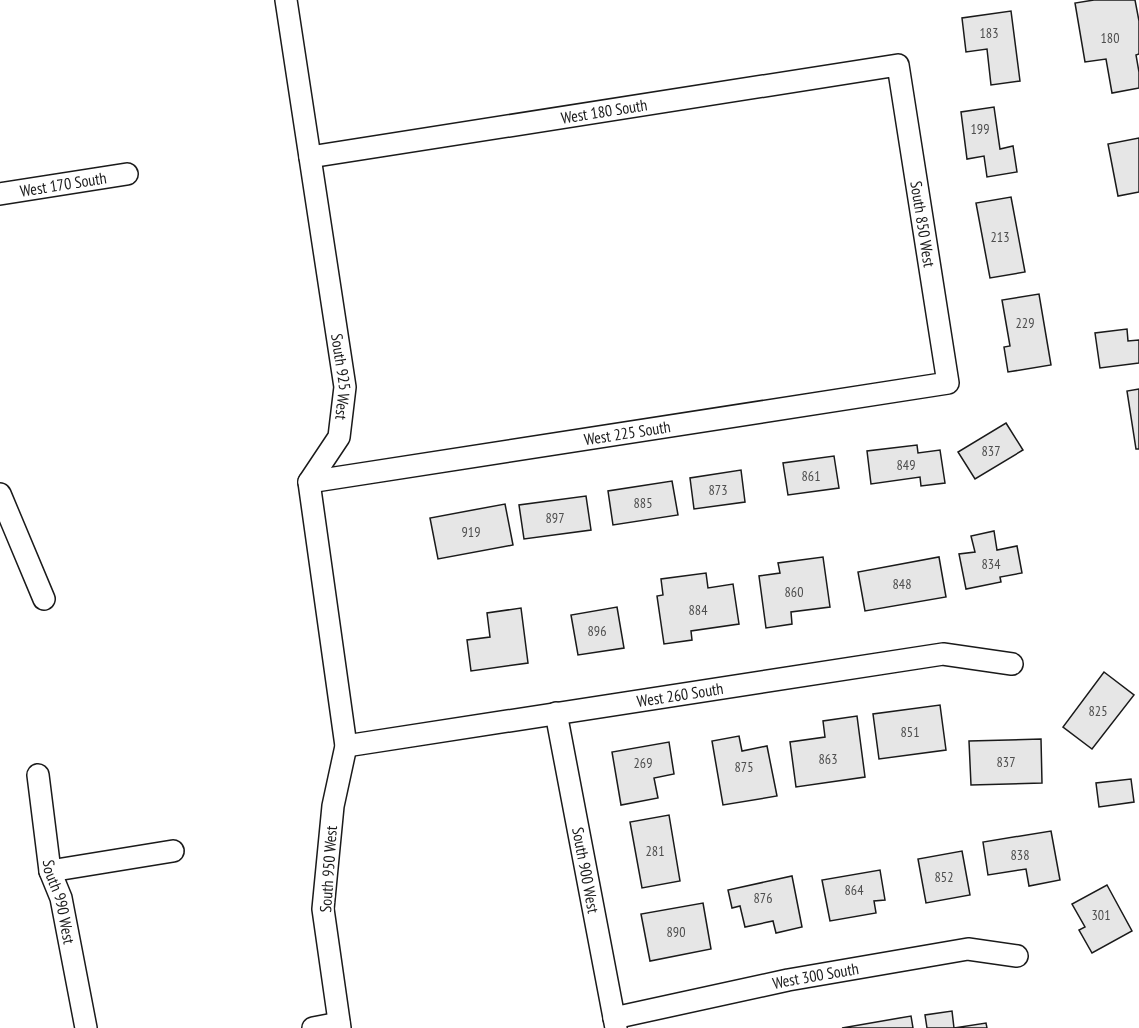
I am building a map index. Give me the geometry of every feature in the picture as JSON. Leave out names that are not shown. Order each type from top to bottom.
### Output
[{"type":"street","name":"South 925 West","points":[[286,0],[345,387],[339,437],[309,482]]},
{"type":"street","name":"West 180 South","points":[[310,157],[898,65]]},
{"type":"street","name":"South 850 West","points":[[898,65],[948,383]]},
{"type":"street","name":"West 170 South","points":[[0,194],[127,174]]},
{"type":"street","name":"West 225 South","points":[[309,482],[948,383]]},
{"type":"street","points":[[309,482],[346,746]]},
{"type":"street","points":[[0,494],[44,599]]},
{"type":"street","name":"West 260 South","points":[[346,746],[943,654],[1012,664]]},
{"type":"street","name":"South 900 West","points":[[555,713],[615,1023]]},
{"type":"street","name":"South 950 West","points":[[340,1026],[323,909],[333,806],[346,746]]},
{"type":"street","name":"South 990 West","points":[[38,775],[50,871],[62,898],[86,1028]]},
{"type":"street","points":[[50,871],[173,851]]},
{"type":"street","name":"West 300 South","points":[[615,1023],[788,980],[968,949],[1017,956]]},
{"type":"street","points":[[313,1028],[340,1026]]},
{"type":"building","points":[[1094,0],[1135,0],[1139,21],[1139,54],[1136,55],[1139,88],[1112,93],[1106,59],[1085,62],[1075,3]]},
{"type":"building","points":[[1011,11],[1020,81],[991,85],[987,49],[966,52],[962,18]]},
{"type":"building","points":[[994,107],[1000,149],[1013,146],[1017,172],[987,177],[984,156],[967,159],[961,112]]},
{"type":"building","points":[[1139,138],[1139,192],[1118,196],[1108,144]]},
{"type":"building","points":[[1011,197],[1025,272],[990,278],[976,203]]},
{"type":"building","points":[[1039,294],[1051,365],[1008,372],[1004,347],[1010,346],[1002,300]]},
{"type":"building","points":[[1127,329],[1128,341],[1139,340],[1139,363],[1100,368],[1095,333]]},
{"type":"building","points":[[1139,389],[1139,449],[1136,449],[1127,391]]},
{"type":"building","points":[[1006,423],[1023,450],[975,479],[958,452]]},
{"type":"building","points":[[917,445],[918,453],[940,450],[945,483],[921,486],[920,477],[871,484],[867,451]]},
{"type":"building","points":[[834,456],[839,488],[788,495],[783,463]]},
{"type":"building","points":[[741,470],[745,502],[694,509],[690,478]]},
{"type":"building","points":[[672,481],[678,515],[613,525],[608,491]]},
{"type":"building","points":[[586,496],[591,530],[524,539],[519,505]]},
{"type":"building","points":[[505,504],[513,545],[438,559],[430,518]]},
{"type":"building","points":[[994,531],[997,550],[1017,546],[1022,573],[1000,577],[1001,582],[966,589],[959,554],[975,552],[971,536]]},
{"type":"building","points":[[823,557],[830,607],[791,612],[792,624],[766,628],[759,576],[780,573],[778,563]]},
{"type":"building","points":[[939,557],[946,597],[865,611],[858,572]]},
{"type":"building","points":[[706,573],[708,588],[733,584],[739,624],[691,631],[692,640],[664,644],[657,596],[663,595],[661,579]]},
{"type":"building","points":[[617,607],[624,648],[578,655],[571,615]]},
{"type":"building","points":[[521,608],[528,663],[471,671],[467,640],[490,637],[487,613]]},
{"type":"building","points":[[1104,672],[1134,695],[1092,749],[1063,727]]},
{"type":"building","points":[[940,705],[946,750],[879,759],[873,714]]},
{"type":"building","points":[[857,716],[865,777],[796,787],[790,742],[825,737],[823,721]]},
{"type":"building","points":[[739,736],[742,751],[767,746],[777,796],[723,805],[712,741]]},
{"type":"building","points":[[1041,739],[1042,783],[971,785],[969,741]]},
{"type":"building","points":[[669,742],[674,774],[654,778],[658,798],[621,805],[612,752]]},
{"type":"building","points":[[1131,779],[1134,802],[1099,807],[1096,783]]},
{"type":"building","points":[[669,815],[680,881],[642,888],[630,822]]},
{"type":"building","points":[[1051,831],[1060,880],[1029,886],[1026,869],[988,875],[983,842]]},
{"type":"building","points":[[962,851],[970,895],[926,903],[918,859]]},
{"type":"building","points":[[880,870],[885,900],[874,901],[876,913],[830,921],[822,880]]},
{"type":"building","points":[[792,876],[802,927],[776,933],[773,921],[745,927],[740,906],[732,908],[728,890]]},
{"type":"building","points":[[1107,885],[1132,931],[1092,953],[1079,930],[1085,927],[1072,904]]},
{"type":"building","points":[[703,903],[711,949],[650,961],[641,914]]},
{"type":"building","points":[[952,1011],[954,1028],[927,1028],[925,1015]]},
{"type":"building","points":[[911,1016],[913,1028],[842,1028]]},
{"type":"building","points":[[986,1023],[987,1028],[954,1028]]}]
